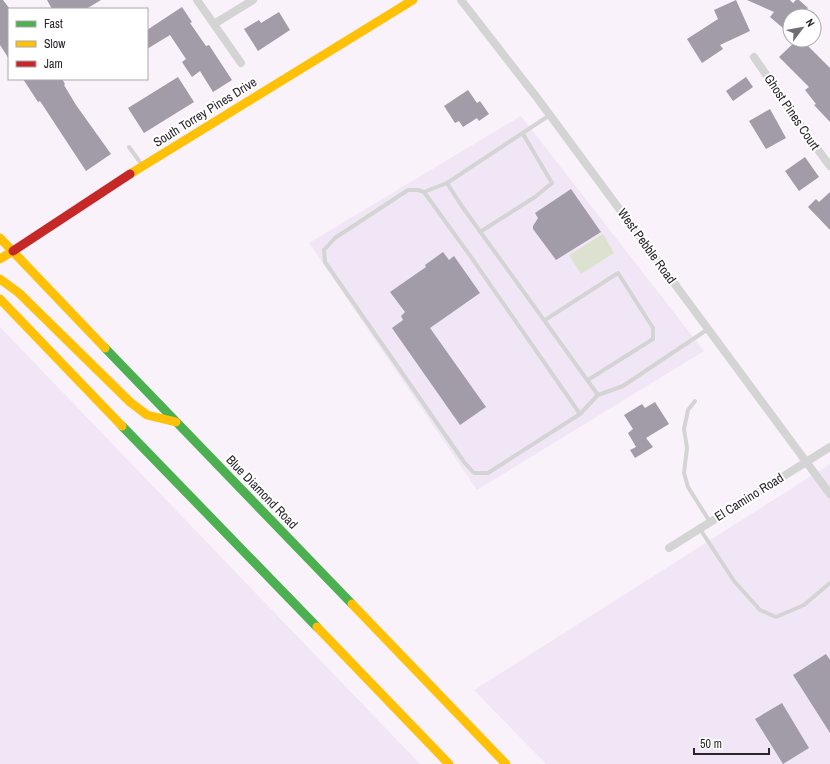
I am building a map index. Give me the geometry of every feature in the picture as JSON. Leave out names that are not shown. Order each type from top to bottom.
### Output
[{"type":"main road","name":"South Torrey Pines Drive","points":[[0,259],[143,166],[413,0]]},
{"type":"main road","name":"Blue Diamond Road","points":[[0,238],[176,423],[506,764]]},
{"type":"main road","points":[[0,279],[19,294],[130,402],[147,415],[176,423]]},
{"type":"main road","points":[[0,299],[449,764]]},
{"type":"street","points":[[197,0],[241,63]]},
{"type":"street","points":[[214,24],[253,0]]},
{"type":"street","name":"West Pebble Road","points":[[461,0],[550,115],[830,494]]},
{"type":"street","name":"Ghost Pines Court","points":[[754,56],[830,166]]},
{"type":"street","name":"El Camino Road","points":[[669,548],[830,447]]},
{"type":"lane","points":[[424,192],[447,183],[550,115]]},
{"type":"lane","points":[[480,232],[535,197],[552,183],[522,134]]},
{"type":"lane","points":[[129,147],[143,166]]},
{"type":"lane","points":[[447,183],[480,232],[598,395]]},
{"type":"lane","points":[[580,414],[424,192],[418,190],[408,190],[335,238],[324,250],[325,262],[459,455],[474,472],[488,473],[580,414],[598,395],[623,386],[708,329]]},
{"type":"lane","points":[[545,320],[618,273],[653,328],[652,339],[588,380]]},
{"type":"lane","points":[[695,401],[688,410],[684,429],[687,448],[684,473],[688,487],[710,522]]},
{"type":"lane","points":[[700,528],[734,580],[760,610],[776,617],[804,605],[830,583]]},
{"type":"shaded area","points":[[521,116],[704,351],[477,490],[309,243]]},
{"type":"shaded area","points":[[0,327],[420,764],[0,764]]},
{"type":"shaded area","points":[[830,464],[830,764],[546,764],[474,690]]},
{"type":"green space","points":[[603,234],[614,253],[581,274],[569,255]]},
{"type":"building","points":[[0,0],[3,0],[9,8],[8,57],[0,45]]},
{"type":"building","points":[[47,0],[101,0],[88,8],[51,8]]},
{"type":"building","points":[[736,0],[750,31],[720,45],[723,49],[702,63],[687,39],[718,19],[714,10]]},
{"type":"building","points":[[747,0],[790,0],[793,3],[796,0],[799,0],[808,8],[782,8],[782,27],[770,17],[774,12]]},
{"type":"building","points":[[182,7],[192,22],[190,23],[206,46],[209,45],[232,80],[213,92],[200,71],[192,77],[182,62],[186,59],[170,35],[148,48],[148,29]]},
{"type":"building","points":[[279,12],[290,30],[258,51],[244,29],[259,20],[261,23]]},
{"type":"building","points":[[789,48],[810,48],[830,68],[830,122],[814,105],[816,104],[805,90],[809,87],[779,57]]},
{"type":"building","points":[[178,77],[194,102],[144,133],[128,108]]},
{"type":"building","points":[[746,77],[753,87],[733,101],[726,91]]},
{"type":"building","points":[[24,80],[63,80],[76,105],[111,154],[86,171],[40,101],[38,102]]},
{"type":"building","points":[[468,90],[477,103],[480,101],[489,114],[479,121],[477,118],[463,127],[459,121],[455,123],[444,106]]},
{"type":"building","points":[[770,109],[786,138],[766,149],[749,121]]},
{"type":"building","points":[[805,157],[819,177],[799,191],[785,171]]},
{"type":"building","points":[[571,189],[601,232],[556,260],[533,229],[533,226],[538,218],[535,213]]},
{"type":"building","points":[[830,192],[830,230],[808,207],[816,199],[819,202]]},
{"type":"building","points":[[443,252],[449,260],[454,256],[480,293],[430,328],[486,407],[460,425],[392,328],[403,320],[401,316],[405,312],[390,292],[426,267],[425,265]]},
{"type":"building","points":[[655,402],[669,424],[646,438],[653,447],[635,458],[630,450],[636,447],[628,433],[633,429],[624,415],[642,404],[645,408]]},
{"type":"building","points":[[826,654],[830,660],[830,733],[793,675]]},
{"type":"building","points":[[782,703],[809,748],[783,764],[755,719]]},
{"type":"traffic: fast","points":[[105,348],[352,604]]},
{"type":"traffic: fast","points":[[122,426],[317,627]]},
{"type":"traffic: slow","points":[[130,174],[413,0]]},
{"type":"traffic: slow","points":[[0,238],[105,348]]},
{"type":"traffic: slow","points":[[0,259],[13,251]]},
{"type":"traffic: slow","points":[[0,279],[19,293],[130,402],[147,415],[176,422]]},
{"type":"traffic: slow","points":[[0,299],[122,426]]},
{"type":"traffic: slow","points":[[352,604],[506,764]]},
{"type":"traffic: slow","points":[[317,627],[449,764]]},
{"type":"traffic: jam","points":[[13,251],[130,174]]}]
